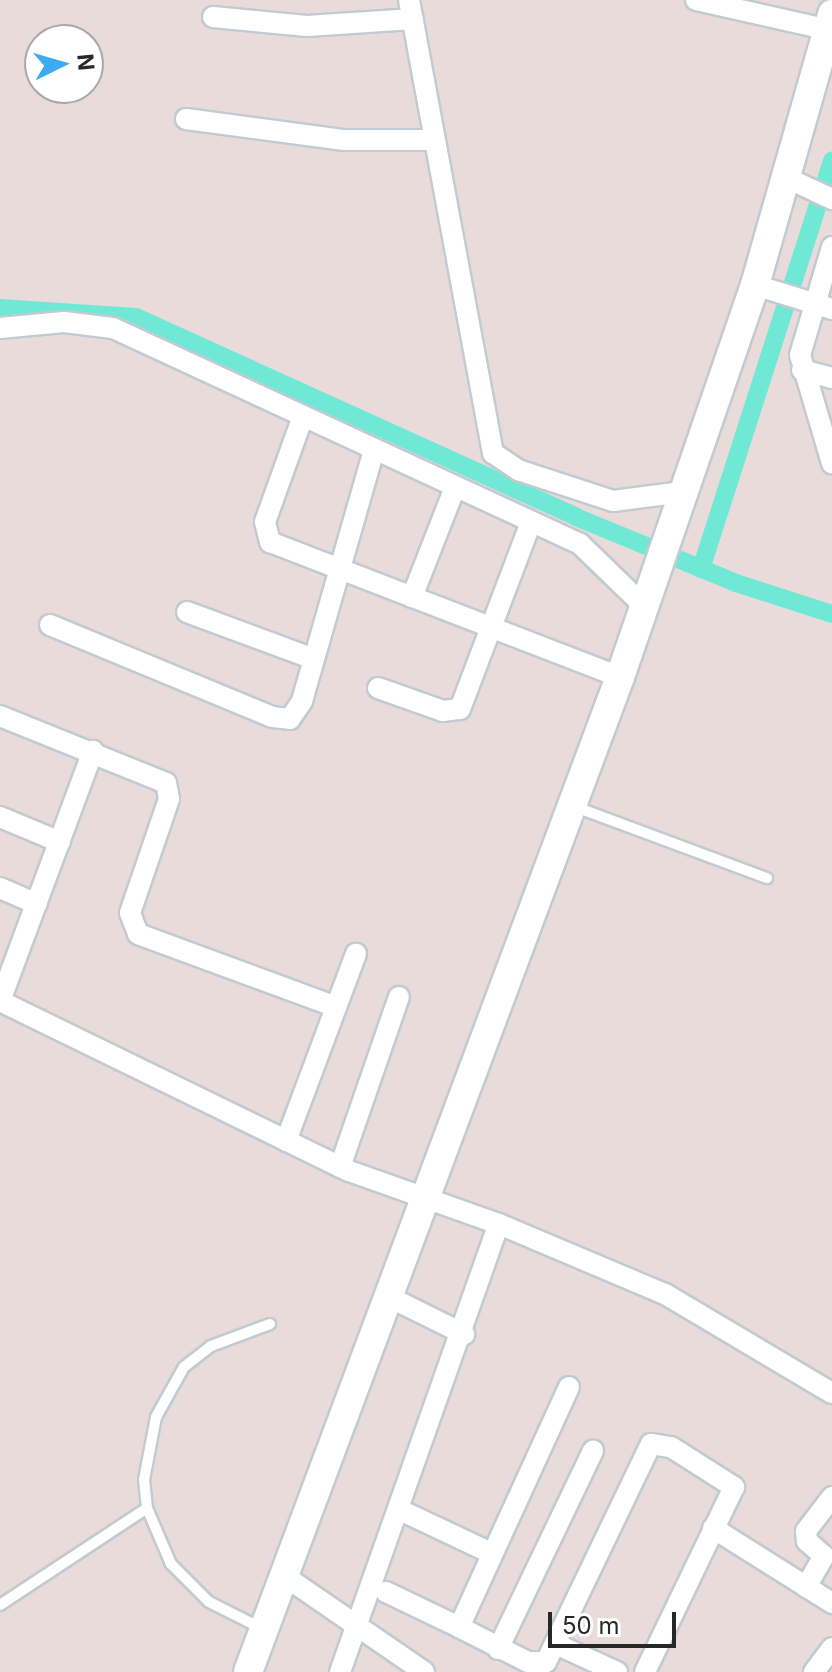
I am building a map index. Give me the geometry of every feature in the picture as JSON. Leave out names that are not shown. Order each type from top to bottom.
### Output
[{"type":"street","points":[[248,1672],[427,1201],[620,677],[678,503],[764,288],[813,190],[830,22],[696,0]]},
{"type":"street","points":[[220,12],[333,27],[411,9],[493,453],[518,470],[613,501],[678,503]]},
{"type":"street","points":[[186,119],[343,140],[434,140]]},
{"type":"street","points":[[832,247],[801,341],[802,370],[832,463]]},
{"type":"street","points":[[764,288],[813,303]]},
{"type":"street","points":[[0,328],[88,322],[113,328],[373,453],[531,522],[600,557],[646,600]]},
{"type":"street","points":[[802,370],[832,378]]},
{"type":"street","points":[[302,419],[265,522],[266,537],[340,570],[620,677]]},
{"type":"street","points":[[50,625],[281,719],[296,713],[373,453]]},
{"type":"street","points":[[412,597],[454,490]]},
{"type":"street","points":[[378,688],[443,711],[460,709],[531,522]]},
{"type":"street","points":[[187,612],[314,659]]},
{"type":"street","points":[[0,716],[157,775],[168,789],[130,913],[138,934],[336,1007]]},
{"type":"street","points":[[93,751],[0,1001],[340,1167],[427,1201],[499,1224],[665,1294],[832,1393]]},
{"type":"street","points":[[0,817],[60,842]]},
{"type":"street","points":[[0,888],[37,904]]},
{"type":"street","points":[[286,1141],[356,954]]},
{"type":"street","points":[[340,1167],[399,997]]},
{"type":"street","points":[[340,1672],[358,1631],[464,1334],[499,1224]]},
{"type":"street","points":[[389,1297],[464,1334]]},
{"type":"street","points":[[459,1627],[489,1552],[569,1387]]},
{"type":"street","points":[[386,1592],[535,1667],[546,1662],[558,1645],[651,1444],[671,1447],[734,1487],[645,1672]]},
{"type":"street","points":[[498,1649],[593,1451]]},
{"type":"street","points":[[806,1587],[824,1556],[807,1541],[806,1531],[832,1497]]},
{"type":"street","points":[[400,1510],[489,1552]]},
{"type":"street","points":[[713,1528],[832,1603]]},
{"type":"street","points":[[283,1575],[358,1631],[424,1672]]},
{"type":"street","points":[[558,1645],[617,1672]]},
{"type":"street","points":[[814,1672],[832,1648]]},
{"type":"lane","points":[[571,805],[767,878]]},
{"type":"lane","points":[[263,1629],[209,1602],[184,1580],[147,1508],[144,1480],[164,1397],[184,1367],[211,1346],[270,1324]]},
{"type":"lane","points":[[0,1605],[147,1508]]},
{"type":"waterway","points":[[701,569],[832,160]]},
{"type":"waterway","points":[[0,308],[136,317],[576,517],[736,583],[832,614]]}]
